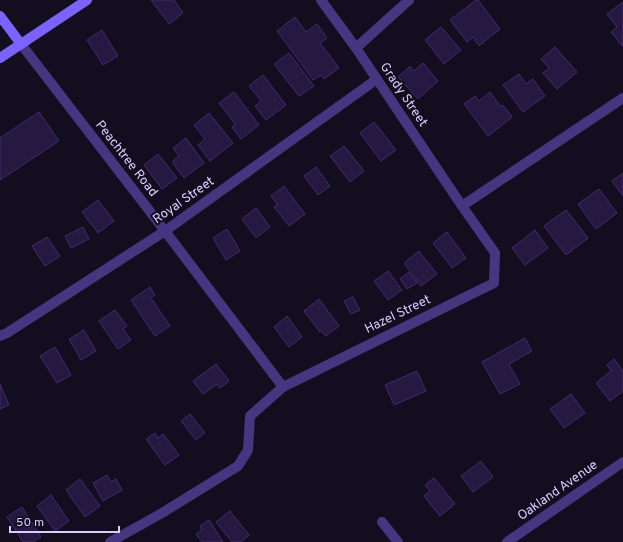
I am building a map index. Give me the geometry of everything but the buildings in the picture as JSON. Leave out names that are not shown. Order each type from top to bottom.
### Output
[{"type":"street","points":[[0,58],[87,0]]},
{"type":"street","name":"Grady Street","points":[[321,0],[356,48],[462,206]]},
{"type":"street","points":[[356,48],[409,0]]},
{"type":"street","points":[[0,16],[21,44]]},
{"type":"street","name":"Peachtree Road","points":[[21,44],[283,387]]},
{"type":"street","name":"Royal Street","points":[[0,336],[7,333],[165,231],[377,79]]},
{"type":"street","points":[[462,206],[623,98]]},
{"type":"street","name":"Hazel Street","points":[[110,542],[162,513],[238,466],[248,450],[250,416],[283,387],[494,283],[495,253],[462,206]]},
{"type":"street","name":"Oakland Avenue","points":[[507,542],[623,462]]},
{"type":"street","points":[[382,522],[398,542]]}]
